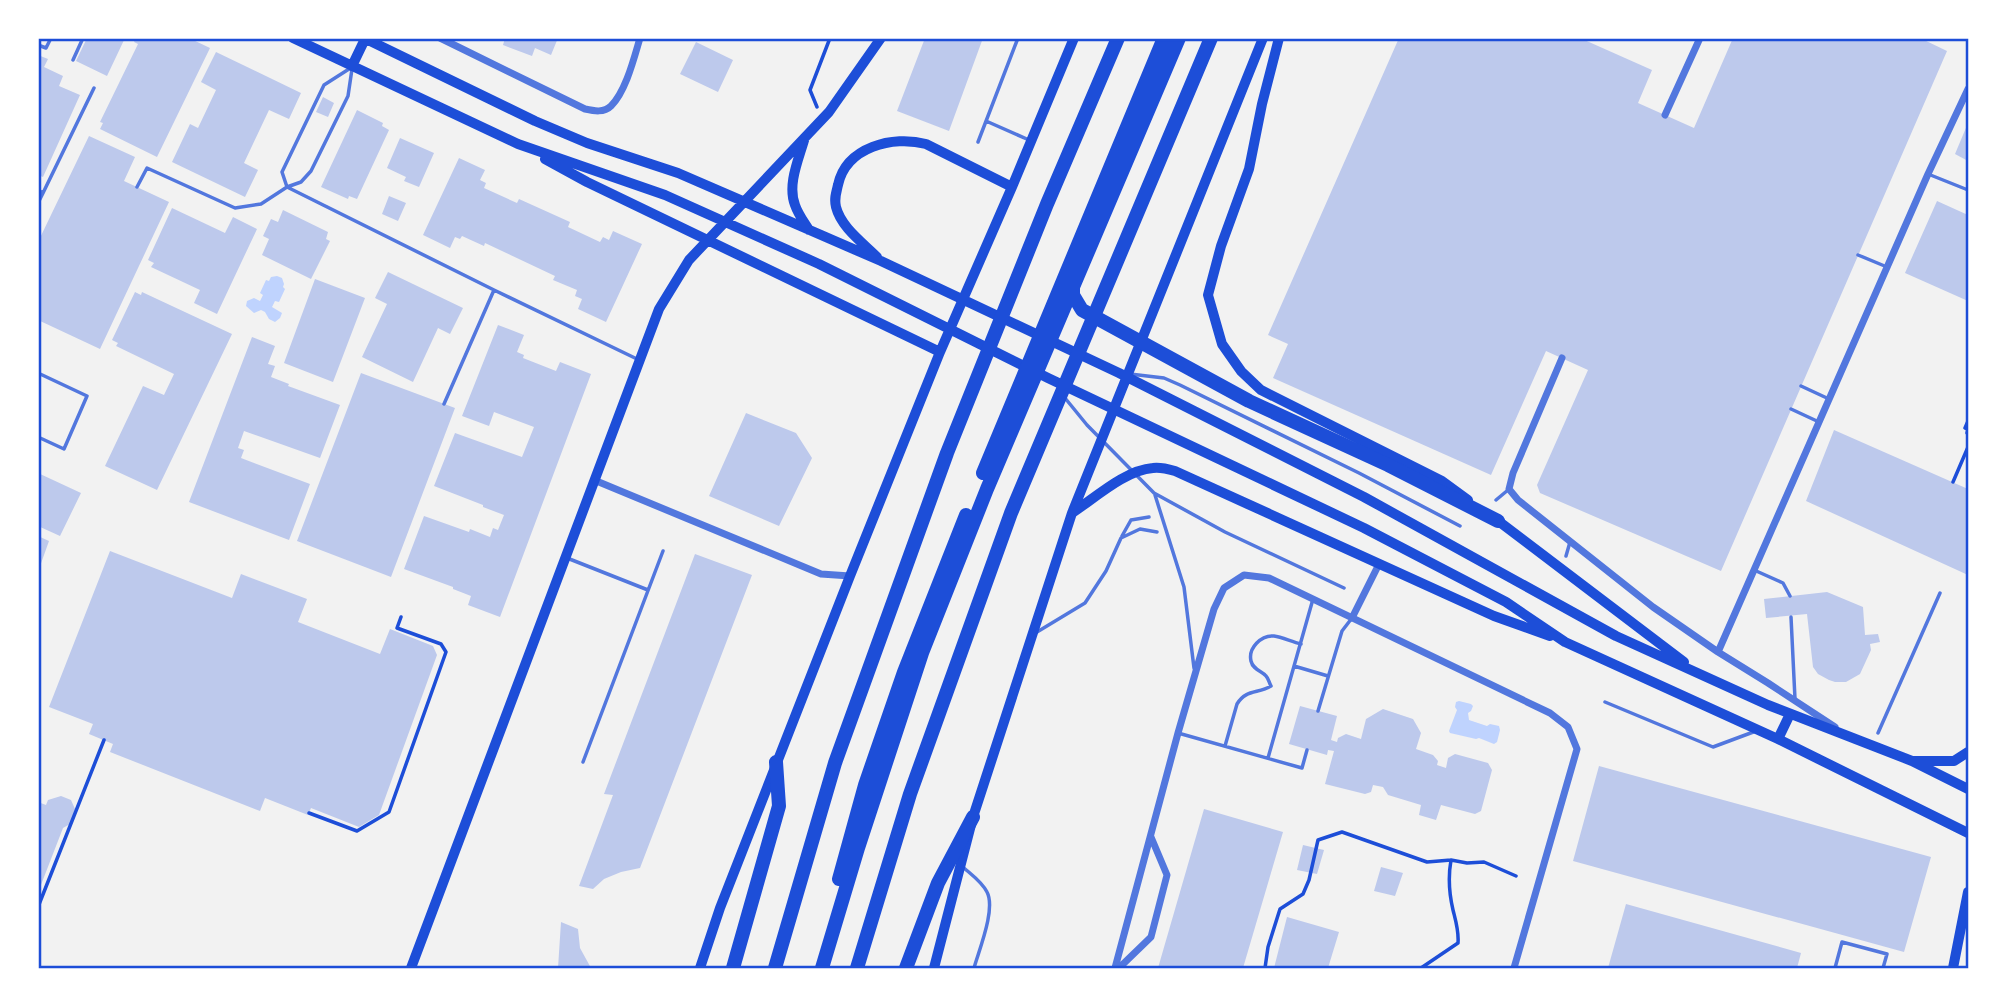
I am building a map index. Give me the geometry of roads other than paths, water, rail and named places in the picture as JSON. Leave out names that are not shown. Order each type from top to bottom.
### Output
[{"type":"highway","points":[[775,968],[835,763],[947,453],[1047,204],[1118,38]]},
{"type":"highway","points":[[814,968],[865,785],[934,593],[1164,38]]},
{"type":"highway","points":[[822,968],[858,848],[927,641],[986,489],[1179,38]]},
{"type":"highway","points":[[857,968],[910,794],[1011,513],[1210,38]]},
{"type":"highway","points":[[1072,259],[1073,295],[1082,310],[1249,401],[1388,465],[1499,521]]},
{"type":"highway","points":[[733,968],[779,806],[776,762]]},
{"type":"highway","points":[[906,968],[938,883],[973,817]]},
{"type":"main road","points":[[293,38],[518,144],[587,182],[940,352]]},
{"type":"main road","points":[[411,968],[659,309],[689,260],[822,118],[881,38]]},
{"type":"main road","points":[[700,968],[776,762],[940,352],[1074,38]]},
{"type":"main road","points":[[934,968],[973,817],[1072,513],[1263,38]]},
{"type":"main road","points":[[1279,38],[1249,169],[1221,246],[1208,295],[1222,344],[1241,371],[1261,390],[1442,481],[1499,521],[1702,676]]},
{"type":"main road","points":[[352,66],[365,39],[535,121],[587,143],[678,173],[885,263],[1119,373],[1364,497],[1616,636],[1790,714],[1912,761],[1969,789]]},
{"type":"main road","points":[[805,137],[792,184],[792,196],[809,230]]},
{"type":"main road","points":[[885,263],[844,224],[836,208],[839,179],[859,154],[886,142],[913,141],[926,144],[1012,187]]},
{"type":"main road","points":[[518,144],[665,195],[872,289],[1048,378],[1364,527],[1494,596],[1565,642]]},
{"type":"main road","points":[[1072,513],[1108,487],[1143,470],[1156,467],[1175,471],[1494,616],[1565,642],[1778,739],[1969,833]]},
{"type":"main road","points":[[1778,739],[1790,714]]},
{"type":"main road","points":[[1912,761],[1954,761],[1969,752]]},
{"type":"main road","points":[[1953,968],[1969,892]]},
{"type":"street","points":[[440,38],[585,109],[598,112],[611,107],[622,89],[640,38]]},
{"type":"street","points":[[1665,115],[1700,38]]},
{"type":"street","points":[[1718,652],[1928,174],[1969,89]]},
{"type":"street","points":[[1562,358],[1513,473],[1509,489],[1518,500],[1653,607],[1855,740]]},
{"type":"street","points":[[594,480],[821,574],[850,576]]},
{"type":"street","points":[[1352,618],[1379,564]]},
{"type":"street","points":[[1117,968],[1150,836],[1214,609],[1224,588],[1244,575],[1269,578],[1550,713],[1568,727],[1577,749],[1514,968]]},
{"type":"street","points":[[1117,968],[1151,937],[1167,875],[1150,836]]},
{"type":"lane","points":[[38,45],[46,48],[51,38]]},
{"type":"lane","points":[[73,60],[83,38]]},
{"type":"lane","points":[[978,142],[1018,38]]},
{"type":"lane","points":[[352,66],[324,85],[282,172],[287,187],[639,359]]},
{"type":"lane","points":[[137,187],[147,168],[234,208],[261,204],[287,187],[301,182],[311,171],[348,96],[352,66]]},
{"type":"lane","points":[[38,203],[41,192],[94,88]]},
{"type":"lane","points":[[986,121],[1031,141]]},
{"type":"lane","points":[[1928,174],[1969,190]]},
{"type":"lane","points":[[1858,255],[1887,267]]},
{"type":"lane","points":[[444,404],[494,290]]},
{"type":"lane","points":[[38,373],[87,396],[64,449],[38,437]]},
{"type":"lane","points":[[1119,373],[1164,378],[1460,526]]},
{"type":"lane","points":[[1048,378],[1087,425],[1154,493],[1225,532],[1343,588]]},
{"type":"lane","points":[[1801,386],[1829,399]]},
{"type":"lane","points":[[1791,409],[1819,422]]},
{"type":"lane","points":[[1496,500],[1509,489]]},
{"type":"lane","points":[[1154,493],[1184,587],[1195,674]]},
{"type":"lane","points":[[1032,635],[1085,603],[1106,571],[1131,520],[1149,517]]},
{"type":"lane","points":[[1121,538],[1140,529],[1157,532]]},
{"type":"lane","points":[[1566,556],[1570,542]]},
{"type":"lane","points":[[583,762],[663,551]]},
{"type":"lane","points":[[565,558],[648,590]]},
{"type":"lane","points":[[1754,570],[1783,583],[1790,596]]},
{"type":"lane","points":[[1878,733],[1940,593]]},
{"type":"lane","points":[[1268,758],[1313,600]]},
{"type":"lane","points":[[1791,617],[1795,701]]},
{"type":"lane","points":[[1318,711],[1342,631],[1352,618]]},
{"type":"lane","points":[[1225,746],[1240,698],[1250,692],[1261,692],[1271,687],[1266,675],[1258,671],[1251,661],[1251,652],[1255,645],[1260,640],[1274,636],[1301,644]]},
{"type":"lane","points":[[1294,666],[1328,676]]},
{"type":"lane","points":[[1605,702],[1713,747],[1758,730]]},
{"type":"lane","points":[[1178,733],[1302,768],[1307,750]]},
{"type":"lane","points":[[961,865],[981,882],[990,898],[990,911],[974,968]]},
{"type":"lane","points":[[1835,968],[1842,942],[1887,954],[1883,968]]},
{"type":"water","points":[[277,276],[282,278],[285,289],[279,302],[275,301],[272,307],[282,313],[275,322],[269,319],[265,312],[261,310],[254,313],[246,306],[247,301],[254,298],[260,301],[263,295],[260,293],[266,280]]},
{"type":"water","points":[[1456,702],[1473,706],[1468,713],[1469,720],[1487,726],[1499,726],[1497,742],[1494,744],[1479,738],[1450,733],[1457,710]]}]
